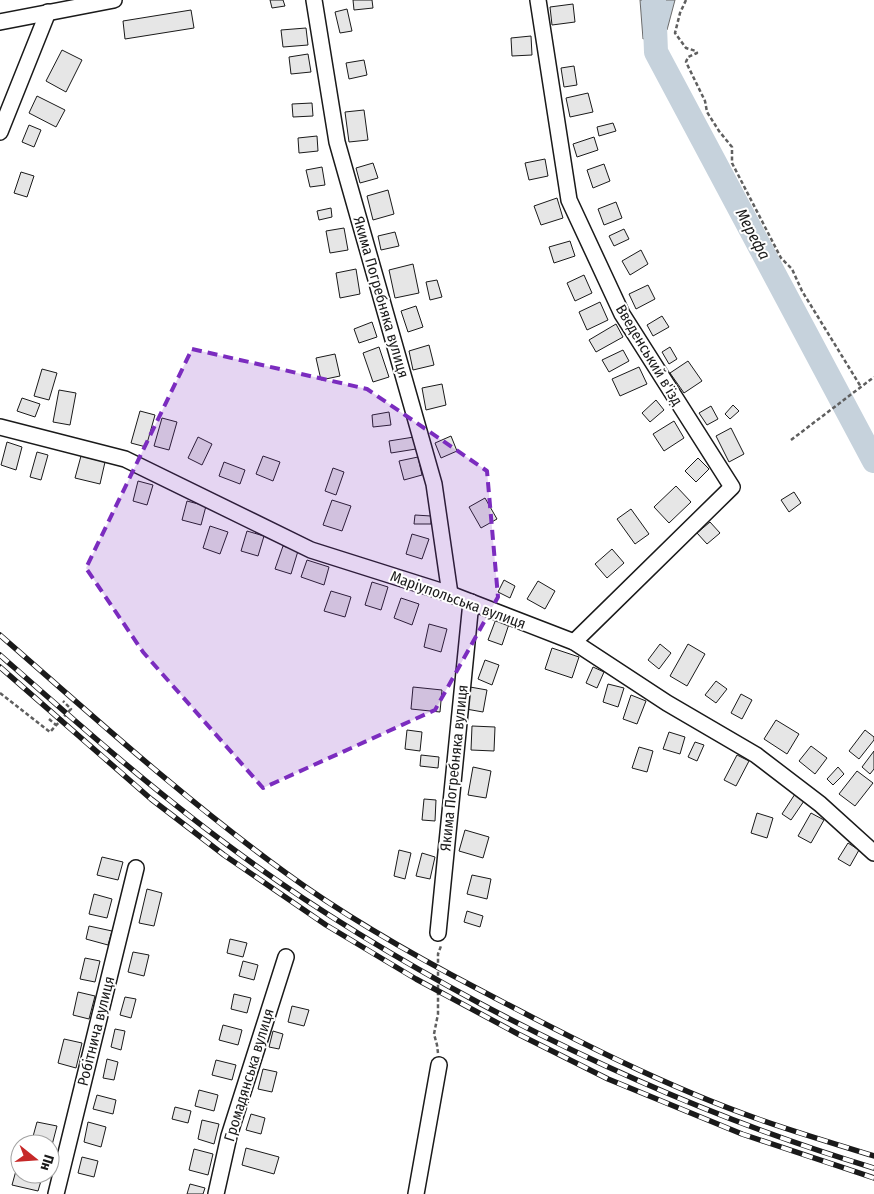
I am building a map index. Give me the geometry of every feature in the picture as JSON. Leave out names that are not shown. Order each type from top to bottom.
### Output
[{"type":"street","points":[[0,22],[114,0]]},
{"type":"street","name":"Якима Погребняка вулиця","points":[[314,0],[337,142],[434,484],[450,594]]},
{"type":"street","name":"Введенський в'їзд","points":[[538,0],[569,200],[622,314],[732,487],[574,642]]},
{"type":"street","points":[[0,132],[48,12]]},
{"type":"street","name":"Маріупольська вулиця","points":[[0,427],[125,459],[311,550],[450,594],[574,642],[667,703],[756,755],[820,804],[874,853]]},
{"type":"street","name":"Якима Погребняка вулиця","points":[[438,933],[471,602]]},
{"type":"street","name":"Робітнича вулиця","points":[[56,1194],[136,868]]},
{"type":"street","name":"Громадянська вулиця","points":[[216,1194],[228,1136],[286,957]]},
{"type":"street","points":[[416,1194],[438,1065]]},
{"type":"path","points":[[686,0],[680,13],[675,33],[686,48],[696,50],[697,53],[688,57],[686,62],[705,101],[707,112],[718,131],[732,147],[732,163],[781,258],[792,268],[802,290],[861,387]]},
{"type":"path","points":[[792,440],[874,377]]},
{"type":"path","points":[[0,693],[50,732],[71,709],[63,701]]},
{"type":"path","points":[[49,719],[56,725]]},
{"type":"path","points":[[438,933],[442,945],[438,954],[438,1014],[434,1034],[437,1045],[438,1065]]},
{"type":"highlighted area","points":[[192,349],[367,389],[487,471],[498,597],[435,710],[263,788],[143,652],[86,568]]},
{"type":"shaded area","points":[[640,0],[675,0],[667,30],[643,39]]},
{"type":"building","points":[[270,0],[283,0],[285,6],[272,8]]},
{"type":"building","points":[[353,0],[372,0],[373,8],[354,10]]},
{"type":"building","points":[[573,4],[575,22],[552,25],[550,7]]},
{"type":"building","points":[[347,9],[352,31],[340,33],[335,12]]},
{"type":"building","points":[[191,10],[194,28],[125,39],[123,21]]},
{"type":"building","points":[[306,28],[308,45],[283,47],[281,30]]},
{"type":"building","points":[[531,36],[532,55],[512,56],[511,38]]},
{"type":"building","points":[[62,50],[82,60],[66,92],[46,81]]},
{"type":"building","points":[[308,54],[311,72],[291,74],[289,57]]},
{"type":"building","points":[[364,60],[367,75],[349,79],[346,63]]},
{"type":"building","points":[[574,66],[577,85],[564,87],[561,68]]},
{"type":"building","points":[[588,93],[593,112],[570,117],[566,98]]},
{"type":"building","points":[[37,96],[65,110],[56,127],[29,113]]},
{"type":"building","points":[[312,103],[313,116],[293,117],[292,104]]},
{"type":"building","points":[[364,110],[368,140],[349,142],[345,112]]},
{"type":"building","points":[[613,123],[616,131],[599,136],[597,127]]},
{"type":"building","points":[[29,125],[41,130],[34,147],[22,142]]},
{"type":"building","points":[[317,136],[318,151],[299,153],[298,138]]},
{"type":"building","points":[[594,137],[598,150],[577,157],[573,144]]},
{"type":"building","points":[[545,159],[548,176],[529,180],[525,163]]},
{"type":"building","points":[[373,163],[378,178],[360,183],[356,168]]},
{"type":"building","points":[[604,164],[610,181],[593,188],[587,170]]},
{"type":"building","points":[[322,167],[325,185],[310,187],[306,170]]},
{"type":"building","points":[[21,172],[34,176],[27,197],[14,193]]},
{"type":"building","points":[[388,190],[394,214],[373,220],[367,196]]},
{"type":"building","points":[[557,198],[563,218],[541,225],[534,206]]},
{"type":"building","points":[[616,202],[622,218],[604,225],[598,209]]},
{"type":"building","points":[[331,208],[332,217],[319,220],[317,211]]},
{"type":"building","points":[[344,228],[348,250],[330,253],[326,231]]},
{"type":"building","points":[[624,229],[629,239],[614,246],[609,236]]},
{"type":"building","points":[[395,232],[399,246],[381,250],[378,236]]},
{"type":"building","points":[[570,241],[575,256],[554,263],[549,247]]},
{"type":"building","points":[[641,250],[648,264],[630,275],[622,261]]},
{"type":"building","points":[[413,264],[419,293],[395,298],[389,270]]},
{"type":"building","points":[[356,269],[360,294],[340,298],[336,273]]},
{"type":"building","points":[[584,275],[592,293],[575,301],[567,283]]},
{"type":"building","points":[[437,280],[442,297],[430,300],[426,282]]},
{"type":"building","points":[[648,285],[655,299],[636,309],[629,294]]},
{"type":"building","points":[[600,302],[608,320],[587,330],[579,312]]},
{"type":"building","points":[[416,306],[423,327],[408,332],[401,311]]},
{"type":"building","points":[[662,316],[669,327],[653,336],[647,325]]},
{"type":"building","points":[[372,322],[377,337],[359,343],[354,329]]},
{"type":"building","points":[[616,324],[623,337],[596,352],[589,340]]},
{"type":"building","points":[[429,345],[434,365],[413,370],[409,351]]},
{"type":"building","points":[[379,347],[389,377],[373,382],[363,353]]},
{"type":"building","points":[[670,347],[677,359],[669,364],[662,352]]},
{"type":"building","points":[[623,350],[629,361],[609,372],[602,360]]},
{"type":"building","points":[[335,354],[340,376],[321,380],[316,358]]},
{"type":"building","points":[[688,361],[702,381],[684,393],[670,373]]},
{"type":"building","points":[[639,367],[647,384],[620,396],[612,379]]},
{"type":"building","points":[[42,369],[57,373],[49,400],[34,396]]},
{"type":"building","points":[[442,384],[446,405],[426,410],[422,388]]},
{"type":"building","points":[[59,390],[76,393],[70,425],[53,422]]},
{"type":"building","points":[[22,398],[40,404],[35,417],[17,411]]},
{"type":"building","points":[[656,400],[664,410],[650,422],[642,413]]},
{"type":"building","points":[[733,405],[739,411],[730,419],[725,414]]},
{"type":"building","points":[[711,406],[718,419],[707,425],[699,413]]},
{"type":"building","points":[[140,411],[155,415],[146,447],[131,443]]},
{"type":"building","points":[[389,412],[391,425],[373,427],[372,415]]},
{"type":"building","points":[[162,418],[177,422],[169,450],[154,446]]},
{"type":"building","points":[[674,421],[684,438],[664,451],[653,434]]},
{"type":"building","points":[[731,428],[744,454],[729,462],[716,436]]},
{"type":"building","points":[[451,436],[457,451],[441,458],[435,443]]},
{"type":"building","points":[[198,437],[212,444],[202,465],[188,458]]},
{"type":"building","points":[[414,437],[416,449],[391,453],[389,441]]},
{"type":"building","points":[[7,442],[22,447],[16,470],[1,465]]},
{"type":"building","points":[[37,452],[48,455],[41,480],[30,477]]},
{"type":"building","points":[[81,456],[105,462],[100,484],[75,478]]},
{"type":"building","points":[[263,456],[280,462],[273,481],[256,474]]},
{"type":"building","points":[[418,457],[422,475],[404,480],[399,461]]},
{"type":"building","points":[[698,458],[709,469],[696,482],[685,471]]},
{"type":"building","points":[[224,462],[245,470],[240,484],[219,476]]},
{"type":"building","points":[[333,468],[344,472],[336,495],[325,491]]},
{"type":"building","points":[[138,481],[153,485],[147,505],[133,501]]},
{"type":"building","points":[[676,486],[691,502],[669,523],[654,507]]},
{"type":"building","points":[[794,492],[801,503],[789,512],[781,500]]},
{"type":"building","points":[[485,498],[497,519],[481,528],[469,507]]},
{"type":"building","points":[[332,500],[351,506],[342,531],[323,525]]},
{"type":"building","points":[[187,501],[206,506],[201,525],[182,520]]},
{"type":"building","points":[[631,509],[649,534],[635,544],[617,519]]},
{"type":"building","points":[[415,515],[431,516],[431,524],[414,524]]},
{"type":"building","points":[[710,522],[720,533],[707,544],[697,533]]},
{"type":"building","points":[[210,526],[228,532],[220,554],[203,548]]},
{"type":"building","points":[[247,531],[264,536],[258,556],[241,551]]},
{"type":"building","points":[[412,534],[429,539],[422,559],[406,554]]},
{"type":"building","points":[[283,546],[298,551],[291,574],[275,569]]},
{"type":"building","points":[[612,549],[624,563],[607,578],[595,564]]},
{"type":"building","points":[[307,560],[329,567],[324,585],[301,577]]},
{"type":"building","points":[[504,580],[515,586],[510,598],[498,592]]},
{"type":"building","points":[[538,581],[555,591],[545,609],[527,599]]},
{"type":"building","points":[[372,582],[388,587],[381,610],[365,605]]},
{"type":"building","points":[[331,591],[351,597],[345,617],[324,611]]},
{"type":"building","points":[[401,598],[419,604],[412,625],[394,618]]},
{"type":"building","points":[[496,619],[509,624],[502,645],[488,640]]},
{"type":"building","points":[[429,624],[447,629],[441,652],[424,647]]},
{"type":"building","points":[[660,644],[671,653],[659,669],[648,660]]},
{"type":"building","points":[[688,644],[705,654],[687,686],[670,676]]},
{"type":"building","points":[[552,648],[579,657],[572,678],[545,669]]},
{"type":"building","points":[[485,660],[499,665],[492,685],[478,679]]},
{"type":"building","points":[[593,667],[604,672],[597,688],[586,683]]},
{"type":"building","points":[[716,681],[727,689],[716,703],[705,695]]},
{"type":"building","points":[[608,684],[624,688],[618,707],[603,702]]},
{"type":"building","points":[[413,687],[442,690],[440,712],[411,709]]},
{"type":"building","points":[[470,687],[487,690],[483,712],[466,709]]},
{"type":"building","points":[[741,694],[752,700],[742,719],[731,713]]},
{"type":"building","points":[[631,695],[646,701],[637,724],[623,719]]},
{"type":"building","points":[[776,720],[799,734],[787,754],[764,739]]},
{"type":"building","points":[[472,726],[495,727],[494,751],[471,750]]},
{"type":"building","points":[[407,730],[422,732],[420,751],[405,749]]},
{"type":"building","points":[[865,730],[874,737],[874,740],[859,759],[849,751]]},
{"type":"building","points":[[669,732],[685,737],[680,754],[663,749]]},
{"type":"building","points":[[695,742],[704,745],[697,761],[688,757]]},
{"type":"building","points":[[811,746],[827,758],[815,774],[799,761]]},
{"type":"building","points":[[639,747],[653,751],[647,772],[632,768]]},
{"type":"building","points":[[874,751],[874,769],[870,774],[862,767]]},
{"type":"building","points":[[421,755],[439,757],[438,768],[420,766]]},
{"type":"building","points":[[737,755],[749,761],[736,786],[724,780]]},
{"type":"building","points":[[473,767],[491,771],[486,798],[468,795]]},
{"type":"building","points":[[838,767],[844,774],[833,785],[827,779]]},
{"type":"building","points":[[857,771],[873,783],[855,806],[839,794]]},
{"type":"building","points":[[795,794],[804,801],[791,820],[782,814]]},
{"type":"building","points":[[424,799],[436,800],[435,821],[422,820]]},
{"type":"building","points":[[757,813],[773,818],[767,838],[751,833]]},
{"type":"building","points":[[811,813],[824,820],[811,843],[798,836]]},
{"type":"building","points":[[465,830],[489,837],[483,858],[459,851]]},
{"type":"building","points":[[848,843],[859,850],[850,866],[838,859]]},
{"type":"building","points":[[399,850],[411,853],[405,879],[394,876]]},
{"type":"building","points":[[422,853],[435,857],[430,879],[416,876]]},
{"type":"building","points":[[102,857],[123,862],[118,880],[97,875]]},
{"type":"building","points":[[472,875],[491,879],[487,899],[467,894]]},
{"type":"building","points":[[147,889],[162,893],[154,926],[139,923]]},
{"type":"building","points":[[94,894],[112,899],[107,918],[89,914]]},
{"type":"building","points":[[467,911],[483,916],[480,927],[464,922]]},
{"type":"building","points":[[89,926],[112,931],[108,945],[86,939]]},
{"type":"building","points":[[230,939],[247,943],[243,957],[227,953]]},
{"type":"building","points":[[133,952],[149,955],[144,976],[128,972]]},
{"type":"building","points":[[85,958],[100,961],[95,982],[80,979]]},
{"type":"building","points":[[243,961],[258,965],[254,980],[239,976]]},
{"type":"building","points":[[78,992],[95,996],[89,1019],[73,1015]]},
{"type":"building","points":[[234,994],[251,998],[247,1013],[231,1009]]},
{"type":"building","points":[[125,997],[136,999],[131,1018],[120,1015]]},
{"type":"building","points":[[292,1006],[309,1010],[304,1026],[288,1022]]},
{"type":"building","points":[[223,1025],[242,1030],[238,1045],[219,1040]]},
{"type":"building","points":[[115,1029],[125,1031],[121,1050],[111,1047]]},
{"type":"building","points":[[273,1031],[283,1034],[279,1049],[269,1047]]},
{"type":"building","points":[[64,1039],[82,1043],[76,1068],[58,1063]]},
{"type":"building","points":[[107,1059],[118,1062],[114,1080],[103,1078]]},
{"type":"building","points":[[216,1060],[236,1065],[232,1080],[212,1075]]},
{"type":"building","points":[[263,1069],[277,1072],[272,1092],[258,1089]]},
{"type":"building","points":[[199,1090],[218,1095],[214,1111],[195,1106]]},
{"type":"building","points":[[97,1095],[116,1100],[113,1114],[93,1109]]},
{"type":"building","points":[[175,1107],[191,1111],[188,1123],[172,1119]]},
{"type":"building","points":[[251,1114],[265,1118],[261,1134],[246,1130]]},
{"type":"building","points":[[202,1120],[219,1124],[214,1144],[198,1139]]},
{"type":"building","points":[[37,1122],[57,1126],[55,1134],[34,1134]]},
{"type":"building","points":[[88,1122],[106,1127],[101,1147],[84,1142]]},
{"type":"building","points":[[246,1148],[279,1157],[274,1174],[242,1165]]},
{"type":"building","points":[[194,1149],[213,1154],[208,1175],[189,1170]]},
{"type":"building","points":[[82,1157],[98,1161],[94,1177],[78,1173]]},
{"type":"building","points":[[12,1184],[40,1184],[38,1191]]},
{"type":"building","points":[[190,1184],[205,1188],[203,1194],[187,1194]]},
{"type":"waterway","name":"Мерефа","points":[[654,0],[656,52],[874,461]]},
{"type":"railway","points":[[0,635],[140,757],[212,816],[309,889],[380,935],[514,1008],[653,1077],[761,1120],[874,1156]]},
{"type":"railway","points":[[0,655],[113,753],[199,824],[321,910],[416,968],[528,1029],[673,1096],[823,1152],[874,1168]]},
{"type":"railway","points":[[0,667],[151,799],[224,855],[326,925],[416,979],[518,1034],[608,1079],[742,1134],[874,1178]]}]
